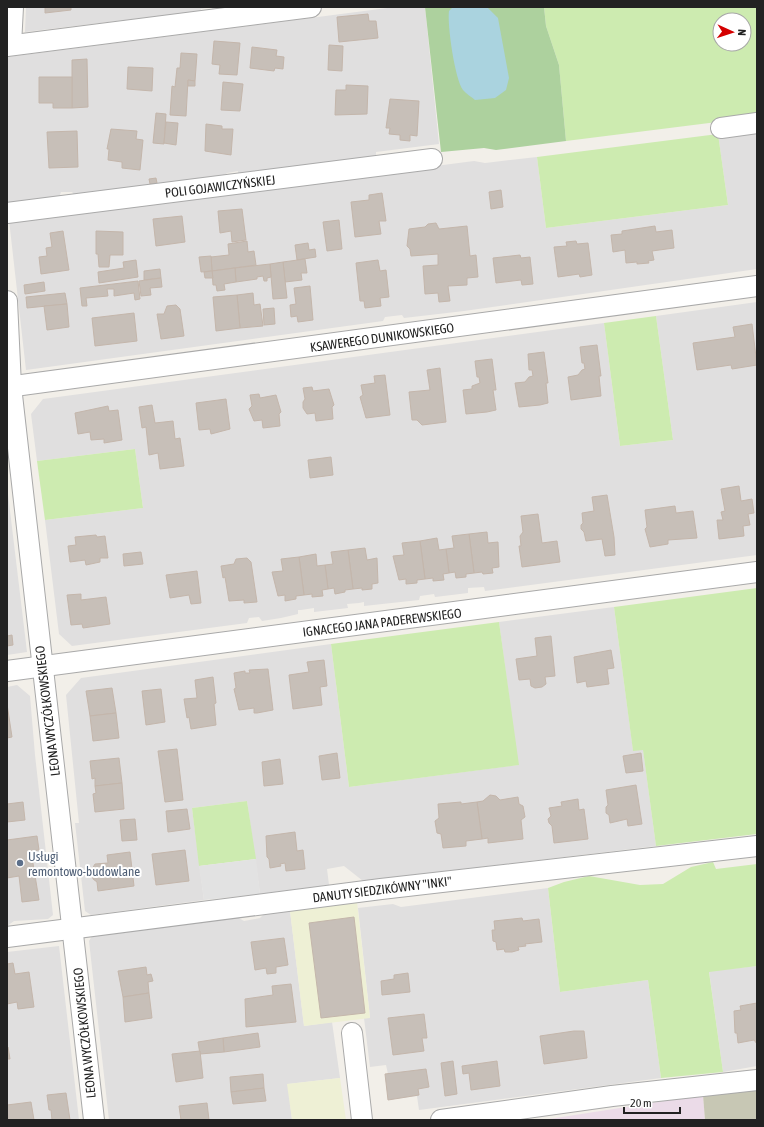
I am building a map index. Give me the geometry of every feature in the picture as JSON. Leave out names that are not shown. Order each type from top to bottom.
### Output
[{"type":"street","points":[[13,7],[9,46],[311,7]]},
{"type":"street","points":[[721,128],[757,123]]},
{"type":"street","name":"POLI GOJAWICZYŃSKIEJ","points":[[7,213],[432,159]]},
{"type":"street","name":"KSAWEREGO DUNIKOWSKIEGO","points":[[9,387],[757,286]]},
{"type":"street","name":"LEONA WYCZÓŁKOWSKIEGO","points":[[7,301],[9,387],[94,1120]]},
{"type":"street","name":"IGNACEGO JANA PADEREWSKIEGO","points":[[7,671],[757,572]]},
{"type":"street","name":"DANUTY SIEDZIKÓWNY \"INKI\"","points":[[7,937],[388,888],[757,846]]},
{"type":"street","points":[[352,1033],[362,1120]]},
{"type":"street","points":[[441,1120],[612,1096],[757,1080]]},
{"type":"shaded area","points":[[26,7],[211,7],[201,9],[200,11],[25,32]]},
{"type":"shaded area","points":[[211,7],[232,7],[213,10]]},
{"type":"shaded area","points":[[395,7],[425,7],[439,144],[376,152],[376,156],[238,175],[238,171],[227,173],[221,178],[76,197],[72,192],[61,192],[59,198],[8,203],[7,57]]},
{"type":"shaded area","points":[[757,129],[757,269],[464,311],[404,318],[402,315],[385,317],[383,321],[26,370],[9,220],[288,185],[389,175],[389,172],[474,161],[485,163],[537,157],[546,228],[728,205],[718,134]]},
{"type":"shaded area","points":[[757,302],[757,555],[485,591],[484,587],[468,588],[468,593],[435,597],[434,594],[420,596],[419,600],[364,606],[364,602],[347,604],[348,608],[314,612],[314,608],[298,610],[298,614],[281,618],[262,621],[259,617],[249,618],[247,623],[72,646],[59,634],[45,520],[143,508],[135,449],[37,461],[31,414],[43,399],[604,323],[620,446],[673,440],[656,316]]},
{"type":"shaded area","points":[[7,486],[27,652],[7,655]]},
{"type":"shaded area","points":[[614,607],[633,750],[643,749],[656,846],[363,881],[344,866],[327,869],[329,885],[260,894],[247,801],[192,808],[204,900],[91,915],[85,911],[75,823],[79,823],[66,695],[81,678],[331,644],[349,787],[518,765],[499,622]]},
{"type":"shaded area","points":[[17,685],[30,696],[53,915],[48,919],[14,921],[7,926],[7,687]]},
{"type":"shaded area","points":[[256,859],[260,894],[204,900],[199,866]]},
{"type":"shaded area","points":[[548,888],[560,992],[648,980],[661,1078],[419,1110],[417,1096],[388,1100],[385,1074],[388,1074],[386,1065],[370,1067],[364,1018],[370,1017],[358,908],[393,904],[401,907]]},
{"type":"shaded area","points":[[357,902],[370,1018],[304,1026],[290,911]]},
{"type":"shaded area","points":[[290,911],[304,1026],[332,1022],[340,1078],[288,1084],[292,1120],[109,1120],[89,941],[92,936],[237,917],[244,921],[260,918],[264,914]]},
{"type":"shaded area","points":[[59,946],[79,1120],[7,1120],[7,952]]},
{"type":"shaded area","points":[[757,966],[757,1066],[723,1072],[709,971]]},
{"type":"shaded area","points":[[340,1078],[346,1120],[292,1120],[287,1084]]},
{"type":"shaded area","points":[[757,1089],[757,1120],[705,1120],[703,1095]]},
{"type":"shaded area","points":[[703,1095],[705,1120],[543,1120]]},
{"type":"green space","points":[[425,7],[544,7],[546,26],[559,65],[566,141],[496,150],[484,148],[441,152]]},
{"type":"green space","points":[[544,7],[757,7],[757,117],[566,141],[559,65],[546,26]]},
{"type":"green space","points":[[718,134],[728,205],[546,228],[537,157]]},
{"type":"green space","points":[[656,316],[673,440],[620,446],[604,323]]},
{"type":"green space","points":[[135,449],[143,508],[45,520],[37,461]]},
{"type":"green space","points":[[757,588],[757,834],[656,846],[643,750],[633,751],[614,607]]},
{"type":"green space","points":[[499,622],[519,765],[349,787],[331,644]]},
{"type":"green space","points":[[247,801],[256,859],[199,866],[192,808]]},
{"type":"green space","points":[[713,862],[716,869],[757,864],[757,966],[709,972],[723,1072],[661,1078],[648,980],[560,992],[548,888],[564,882],[589,876],[640,885],[663,884],[691,867]]},
{"type":"water","points":[[453,7],[487,7],[498,18],[509,78],[506,90],[495,98],[475,100],[463,90],[460,84],[452,52],[449,27],[449,11]]},
{"type":"building","points":[[45,7],[71,7],[71,10],[45,13]]},
{"type":"building","points":[[368,14],[369,21],[376,21],[378,38],[339,42],[337,17]]},
{"type":"building","points":[[214,41],[240,43],[237,75],[219,74],[220,65],[212,64]]},
{"type":"building","points":[[329,45],[343,46],[342,71],[328,70]]},
{"type":"building","points":[[252,47],[277,50],[276,56],[284,57],[283,69],[275,68],[274,71],[250,68]]},
{"type":"building","points":[[181,53],[197,54],[195,81],[188,80],[186,116],[170,115],[172,86],[175,87],[177,68],[180,68]]},
{"type":"building","points":[[87,59],[88,107],[72,108],[72,60]]},
{"type":"building","points":[[128,67],[153,68],[152,91],[127,89]]},
{"type":"building","points":[[39,77],[72,77],[72,108],[53,108],[53,103],[39,103]]},
{"type":"building","points":[[188,80],[195,81],[195,86],[188,86]]},
{"type":"building","points":[[223,82],[243,84],[240,111],[221,110]]},
{"type":"building","points":[[346,85],[368,86],[367,114],[335,115],[336,90],[346,90]]},
{"type":"building","points":[[390,99],[419,101],[417,136],[410,135],[410,141],[400,140],[400,135],[389,134],[390,128],[386,128]]},
{"type":"building","points":[[156,113],[166,114],[164,144],[153,143]]},
{"type":"building","points":[[166,122],[178,123],[176,145],[164,143]]},
{"type":"building","points":[[206,124],[222,126],[222,129],[233,129],[231,155],[205,151]]},
{"type":"building","points":[[111,129],[137,131],[136,139],[143,140],[140,170],[122,168],[122,162],[108,160],[109,149],[107,149]]},
{"type":"building","points":[[77,131],[78,167],[49,168],[47,132]]},
{"type":"building","points":[[156,178],[157,183],[150,184],[149,179]]},
{"type":"building","points":[[501,190],[503,207],[491,209],[489,192]]},
{"type":"building","points":[[382,193],[386,221],[379,221],[381,234],[355,237],[351,202],[369,200],[369,195]]},
{"type":"building","points":[[242,209],[246,240],[232,242],[231,231],[220,233],[218,211]]},
{"type":"building","points":[[182,216],[185,242],[156,246],[153,219]]},
{"type":"building","points":[[339,220],[342,249],[327,251],[323,222]]},
{"type":"building","points":[[436,223],[439,229],[467,226],[470,256],[476,255],[478,277],[467,278],[467,285],[448,286],[450,301],[439,302],[438,293],[425,294],[423,266],[438,265],[438,254],[411,256],[410,249],[407,246],[409,229],[425,227],[428,224]]},
{"type":"building","points":[[655,226],[656,232],[672,230],[674,248],[652,251],[654,260],[648,261],[649,263],[637,264],[637,262],[626,263],[625,250],[613,252],[611,235],[622,234],[622,231]]},
{"type":"building","points":[[63,231],[69,270],[41,274],[39,257],[47,256],[46,248],[52,247],[50,233]]},
{"type":"building","points":[[96,231],[123,232],[123,255],[110,255],[109,267],[99,267],[98,254],[96,254]]},
{"type":"building","points":[[247,241],[248,252],[254,251],[256,265],[212,271],[211,257],[229,255],[228,244]]},
{"type":"building","points":[[576,241],[577,244],[588,243],[592,275],[580,277],[579,274],[558,277],[554,247],[567,246],[566,242]]},
{"type":"building","points":[[308,243],[309,250],[315,249],[316,257],[297,260],[295,245]]},
{"type":"building","points":[[520,255],[521,258],[530,257],[533,284],[522,285],[521,280],[496,283],[493,258]]},
{"type":"building","points":[[211,256],[212,271],[201,272],[199,257]]},
{"type":"building","points":[[305,259],[307,273],[301,273],[302,280],[285,282],[283,262]]},
{"type":"building","points":[[136,260],[138,277],[99,283],[98,272],[124,268],[123,262]]},
{"type":"building","points":[[378,260],[380,271],[386,270],[389,297],[380,298],[381,306],[365,308],[364,301],[360,301],[356,263]]},
{"type":"building","points":[[283,262],[287,298],[273,299],[270,264]]},
{"type":"building","points":[[270,264],[271,277],[267,278],[267,281],[264,281],[263,276],[257,277],[257,279],[236,282],[235,268]]},
{"type":"building","points":[[235,268],[236,282],[224,284],[225,290],[217,291],[216,285],[213,285],[212,271]]},
{"type":"building","points":[[160,269],[161,278],[144,280],[144,271]]},
{"type":"building","points":[[212,271],[213,278],[205,278],[204,272]]},
{"type":"building","points":[[161,278],[162,287],[150,288],[151,295],[141,296],[139,281]]},
{"type":"building","points":[[138,281],[140,299],[135,300],[134,293],[114,296],[114,289],[107,289],[108,296],[86,298],[87,306],[82,306],[80,288]]},
{"type":"building","points":[[44,282],[45,291],[25,294],[24,285]]},
{"type":"building","points":[[310,286],[313,320],[298,322],[297,316],[291,317],[290,305],[296,304],[294,288]]},
{"type":"building","points":[[65,293],[67,304],[27,308],[26,297]]},
{"type":"building","points":[[253,293],[254,305],[260,304],[263,326],[240,328],[237,295]]},
{"type":"building","points":[[237,295],[240,328],[216,331],[213,297]]},
{"type":"building","points":[[67,304],[69,327],[47,330],[44,306]]},
{"type":"building","points":[[176,305],[180,309],[184,336],[161,339],[157,314],[164,314],[167,306]]},
{"type":"building","points":[[274,308],[275,324],[264,325],[263,309]]},
{"type":"building","points":[[134,313],[137,341],[95,346],[92,318]]},
{"type":"building","points":[[752,324],[757,365],[732,369],[731,365],[697,370],[693,343],[735,337],[733,327]]},
{"type":"building","points":[[597,345],[601,376],[599,376],[601,396],[571,400],[568,377],[578,375],[585,369],[584,363],[582,363],[580,347]]},
{"type":"building","points":[[544,352],[548,383],[546,383],[548,403],[519,407],[515,383],[525,382],[529,377],[533,376],[532,370],[529,370],[528,354]]},
{"type":"building","points":[[492,359],[496,390],[493,390],[496,410],[466,414],[463,390],[472,389],[472,386],[480,383],[479,377],[477,377],[475,361]]},
{"type":"building","points":[[440,368],[446,422],[422,425],[417,420],[412,420],[409,392],[430,390],[427,370]]},
{"type":"building","points":[[385,375],[390,415],[366,418],[360,397],[363,395],[361,385],[375,383],[374,376]]},
{"type":"building","points":[[312,387],[313,391],[329,389],[334,405],[332,407],[333,419],[316,421],[315,413],[307,414],[303,408],[303,402],[305,399],[303,388]]},
{"type":"building","points":[[259,394],[260,398],[276,395],[281,412],[279,414],[280,426],[263,428],[262,420],[254,421],[249,409],[252,406],[250,395]]},
{"type":"building","points":[[226,399],[230,429],[211,434],[210,429],[199,430],[196,403]]},
{"type":"building","points":[[152,405],[155,423],[173,421],[175,439],[180,438],[184,466],[160,469],[158,453],[149,455],[146,427],[142,428],[139,407]]},
{"type":"building","points":[[108,406],[109,411],[118,410],[122,440],[104,443],[104,439],[91,440],[90,432],[78,434],[75,413]]},
{"type":"building","points":[[331,457],[333,475],[310,478],[308,460]]},
{"type":"building","points":[[739,486],[741,501],[752,499],[754,513],[748,514],[750,525],[743,526],[744,536],[719,539],[717,520],[723,520],[721,512],[725,511],[721,489]]},
{"type":"building","points":[[607,495],[614,537],[615,555],[605,556],[602,539],[586,541],[581,525],[583,523],[582,513],[594,511],[592,497]]},
{"type":"building","points":[[675,506],[676,513],[693,511],[697,538],[668,540],[668,544],[650,547],[645,529],[647,527],[645,510]]},
{"type":"building","points":[[538,514],[542,543],[557,541],[560,562],[522,567],[519,546],[521,546],[520,536],[523,532],[521,516]]},
{"type":"building","points":[[487,532],[488,543],[498,542],[499,567],[492,568],[493,573],[474,573],[469,534]]},
{"type":"building","points":[[469,534],[474,573],[466,574],[466,577],[456,578],[455,572],[449,573],[446,549],[454,548],[452,536]]},
{"type":"building","points":[[96,535],[97,537],[105,536],[108,558],[100,558],[100,562],[86,565],[85,560],[70,562],[68,546],[76,545],[75,537]]},
{"type":"building","points":[[437,538],[439,550],[446,549],[449,573],[443,574],[444,580],[433,581],[433,578],[425,579],[420,541]]},
{"type":"building","points":[[420,541],[425,579],[417,580],[417,583],[406,584],[406,579],[399,580],[393,556],[404,555],[402,543]]},
{"type":"building","points":[[365,548],[367,560],[377,558],[378,583],[372,584],[372,589],[353,589],[348,550]]},
{"type":"building","points":[[348,550],[353,589],[335,594],[334,588],[328,589],[325,565],[333,564],[331,552]]},
{"type":"building","points":[[141,552],[143,564],[124,566],[123,554]]},
{"type":"building","points":[[316,554],[317,566],[325,565],[328,589],[322,590],[323,596],[312,597],[312,594],[304,595],[299,557]]},
{"type":"building","points":[[299,557],[304,595],[296,596],[296,599],[285,601],[285,595],[278,596],[272,572],[283,571],[281,559]]},
{"type":"building","points":[[247,558],[251,562],[257,602],[244,603],[244,600],[229,601],[225,577],[223,578],[221,566],[234,564],[236,559]]},
{"type":"building","points":[[197,571],[201,603],[191,604],[189,595],[170,598],[166,575]]},
{"type":"building","points":[[81,594],[81,600],[106,597],[110,624],[83,628],[82,624],[71,625],[67,595]]},
{"type":"building","points":[[12,635],[13,645],[7,646],[7,636]]},
{"type":"building","points":[[551,636],[555,676],[545,677],[546,684],[542,687],[535,688],[531,686],[530,679],[519,680],[516,659],[537,656],[535,638]]},
{"type":"building","points":[[611,650],[614,668],[607,669],[609,684],[587,687],[586,681],[577,683],[574,657]]},
{"type":"building","points":[[324,660],[327,686],[320,687],[322,705],[293,709],[289,675],[309,672],[307,662]]},
{"type":"building","points":[[268,669],[273,710],[254,713],[254,708],[239,710],[234,689],[236,688],[234,673],[245,671],[245,673],[250,673],[249,670]]},
{"type":"building","points":[[213,677],[216,703],[214,704],[216,725],[191,729],[189,717],[187,718],[184,699],[197,698],[195,680]]},
{"type":"building","points":[[112,688],[116,713],[90,716],[86,691]]},
{"type":"building","points":[[161,689],[165,722],[146,725],[142,691]]},
{"type":"building","points":[[7,704],[12,737],[7,738]]},
{"type":"building","points":[[116,713],[119,738],[93,741],[90,716]]},
{"type":"building","points":[[177,749],[183,800],[165,802],[158,751]]},
{"type":"building","points":[[337,753],[340,778],[322,780],[319,756]]},
{"type":"building","points":[[641,753],[643,771],[626,773],[623,756]]},
{"type":"building","points":[[119,758],[122,783],[95,786],[95,778],[92,779],[90,761]]},
{"type":"building","points":[[280,759],[283,784],[264,786],[262,762]]},
{"type":"building","points":[[122,783],[124,809],[95,812],[93,794],[96,793],[95,786]]},
{"type":"building","points":[[636,785],[642,824],[628,826],[627,819],[610,823],[609,815],[606,813],[606,807],[608,805],[606,790]]},
{"type":"building","points":[[490,795],[496,796],[500,800],[518,797],[519,804],[523,806],[525,817],[521,820],[523,839],[488,843],[488,838],[482,839],[477,802],[483,801]]},
{"type":"building","points":[[578,799],[579,810],[584,809],[588,839],[554,843],[552,826],[548,819],[551,816],[549,808],[562,806],[561,802]]},
{"type":"building","points":[[23,802],[25,820],[7,822],[7,804]]},
{"type":"building","points":[[461,802],[461,804],[477,802],[482,839],[466,841],[466,846],[443,848],[441,834],[437,833],[435,821],[439,818],[438,804]]},
{"type":"building","points":[[187,809],[190,829],[168,832],[166,811]]},
{"type":"building","points":[[135,819],[137,840],[122,841],[120,820]]},
{"type":"building","points":[[295,832],[297,851],[303,850],[305,869],[286,871],[285,863],[280,864],[281,866],[270,868],[269,859],[267,857],[266,836]]},
{"type":"building","name":"Usługi remontowo-budowlane","points":[[37,836],[39,850],[31,851],[39,900],[22,902],[19,876],[7,878],[7,840]]},
{"type":"building","points":[[185,850],[189,881],[156,885],[152,854]]},
{"type":"building","points":[[130,852],[134,886],[98,891],[97,882],[93,879],[92,869],[95,864],[108,863],[107,855]]},
{"type":"building","points":[[354,917],[365,1013],[321,1018],[309,923]]},
{"type":"building","points":[[522,918],[523,921],[539,919],[542,942],[525,944],[526,946],[518,947],[519,950],[512,952],[505,952],[504,949],[497,950],[496,942],[493,941],[492,930],[495,930],[494,921]]},
{"type":"building","points":[[284,938],[288,965],[276,967],[276,973],[267,974],[266,968],[255,970],[251,942]]},
{"type":"building","points":[[13,963],[15,974],[29,972],[34,1007],[18,1009],[17,1002],[7,1004],[7,964]]},
{"type":"building","points":[[146,967],[147,975],[151,974],[153,981],[148,982],[149,993],[123,997],[118,971]]},
{"type":"building","points":[[408,973],[410,992],[382,995],[381,981],[394,979],[394,975]]},
{"type":"building","points":[[291,984],[296,1022],[246,1027],[245,999],[273,995],[272,986]]},
{"type":"building","points":[[149,993],[152,1018],[125,1022],[123,997]]},
{"type":"building","points":[[757,1003],[757,1044],[754,1040],[738,1043],[737,1033],[735,1033],[734,1011],[741,1010],[740,1006]]},
{"type":"building","points":[[424,1014],[427,1038],[422,1038],[424,1051],[393,1055],[388,1018]]},
{"type":"building","points":[[584,1031],[587,1058],[544,1064],[540,1036]]},
{"type":"building","points":[[258,1033],[260,1047],[224,1052],[223,1038]]},
{"type":"building","points":[[223,1038],[224,1052],[200,1054],[198,1042]]},
{"type":"building","points":[[8,1047],[10,1059],[7,1059]]},
{"type":"building","points":[[200,1051],[203,1078],[176,1082],[172,1054]]},
{"type":"building","points":[[453,1061],[457,1094],[445,1096],[441,1063]]},
{"type":"building","points":[[497,1061],[500,1086],[471,1090],[469,1073],[463,1074],[462,1066]]},
{"type":"building","points":[[426,1069],[429,1087],[418,1089],[419,1095],[388,1100],[385,1074]]},
{"type":"building","points":[[263,1074],[264,1088],[231,1092],[230,1077]]},
{"type":"building","points":[[264,1088],[266,1101],[233,1104],[231,1092]]},
{"type":"building","points":[[66,1093],[70,1120],[52,1120],[47,1095]]},
{"type":"building","points":[[31,1102],[34,1120],[8,1120],[7,1105]]},
{"type":"building","points":[[207,1103],[209,1120],[181,1120],[179,1106]]},
{"type":"place","name":"Usługi remontowo-budowlane","points":[[20,863]]}]
